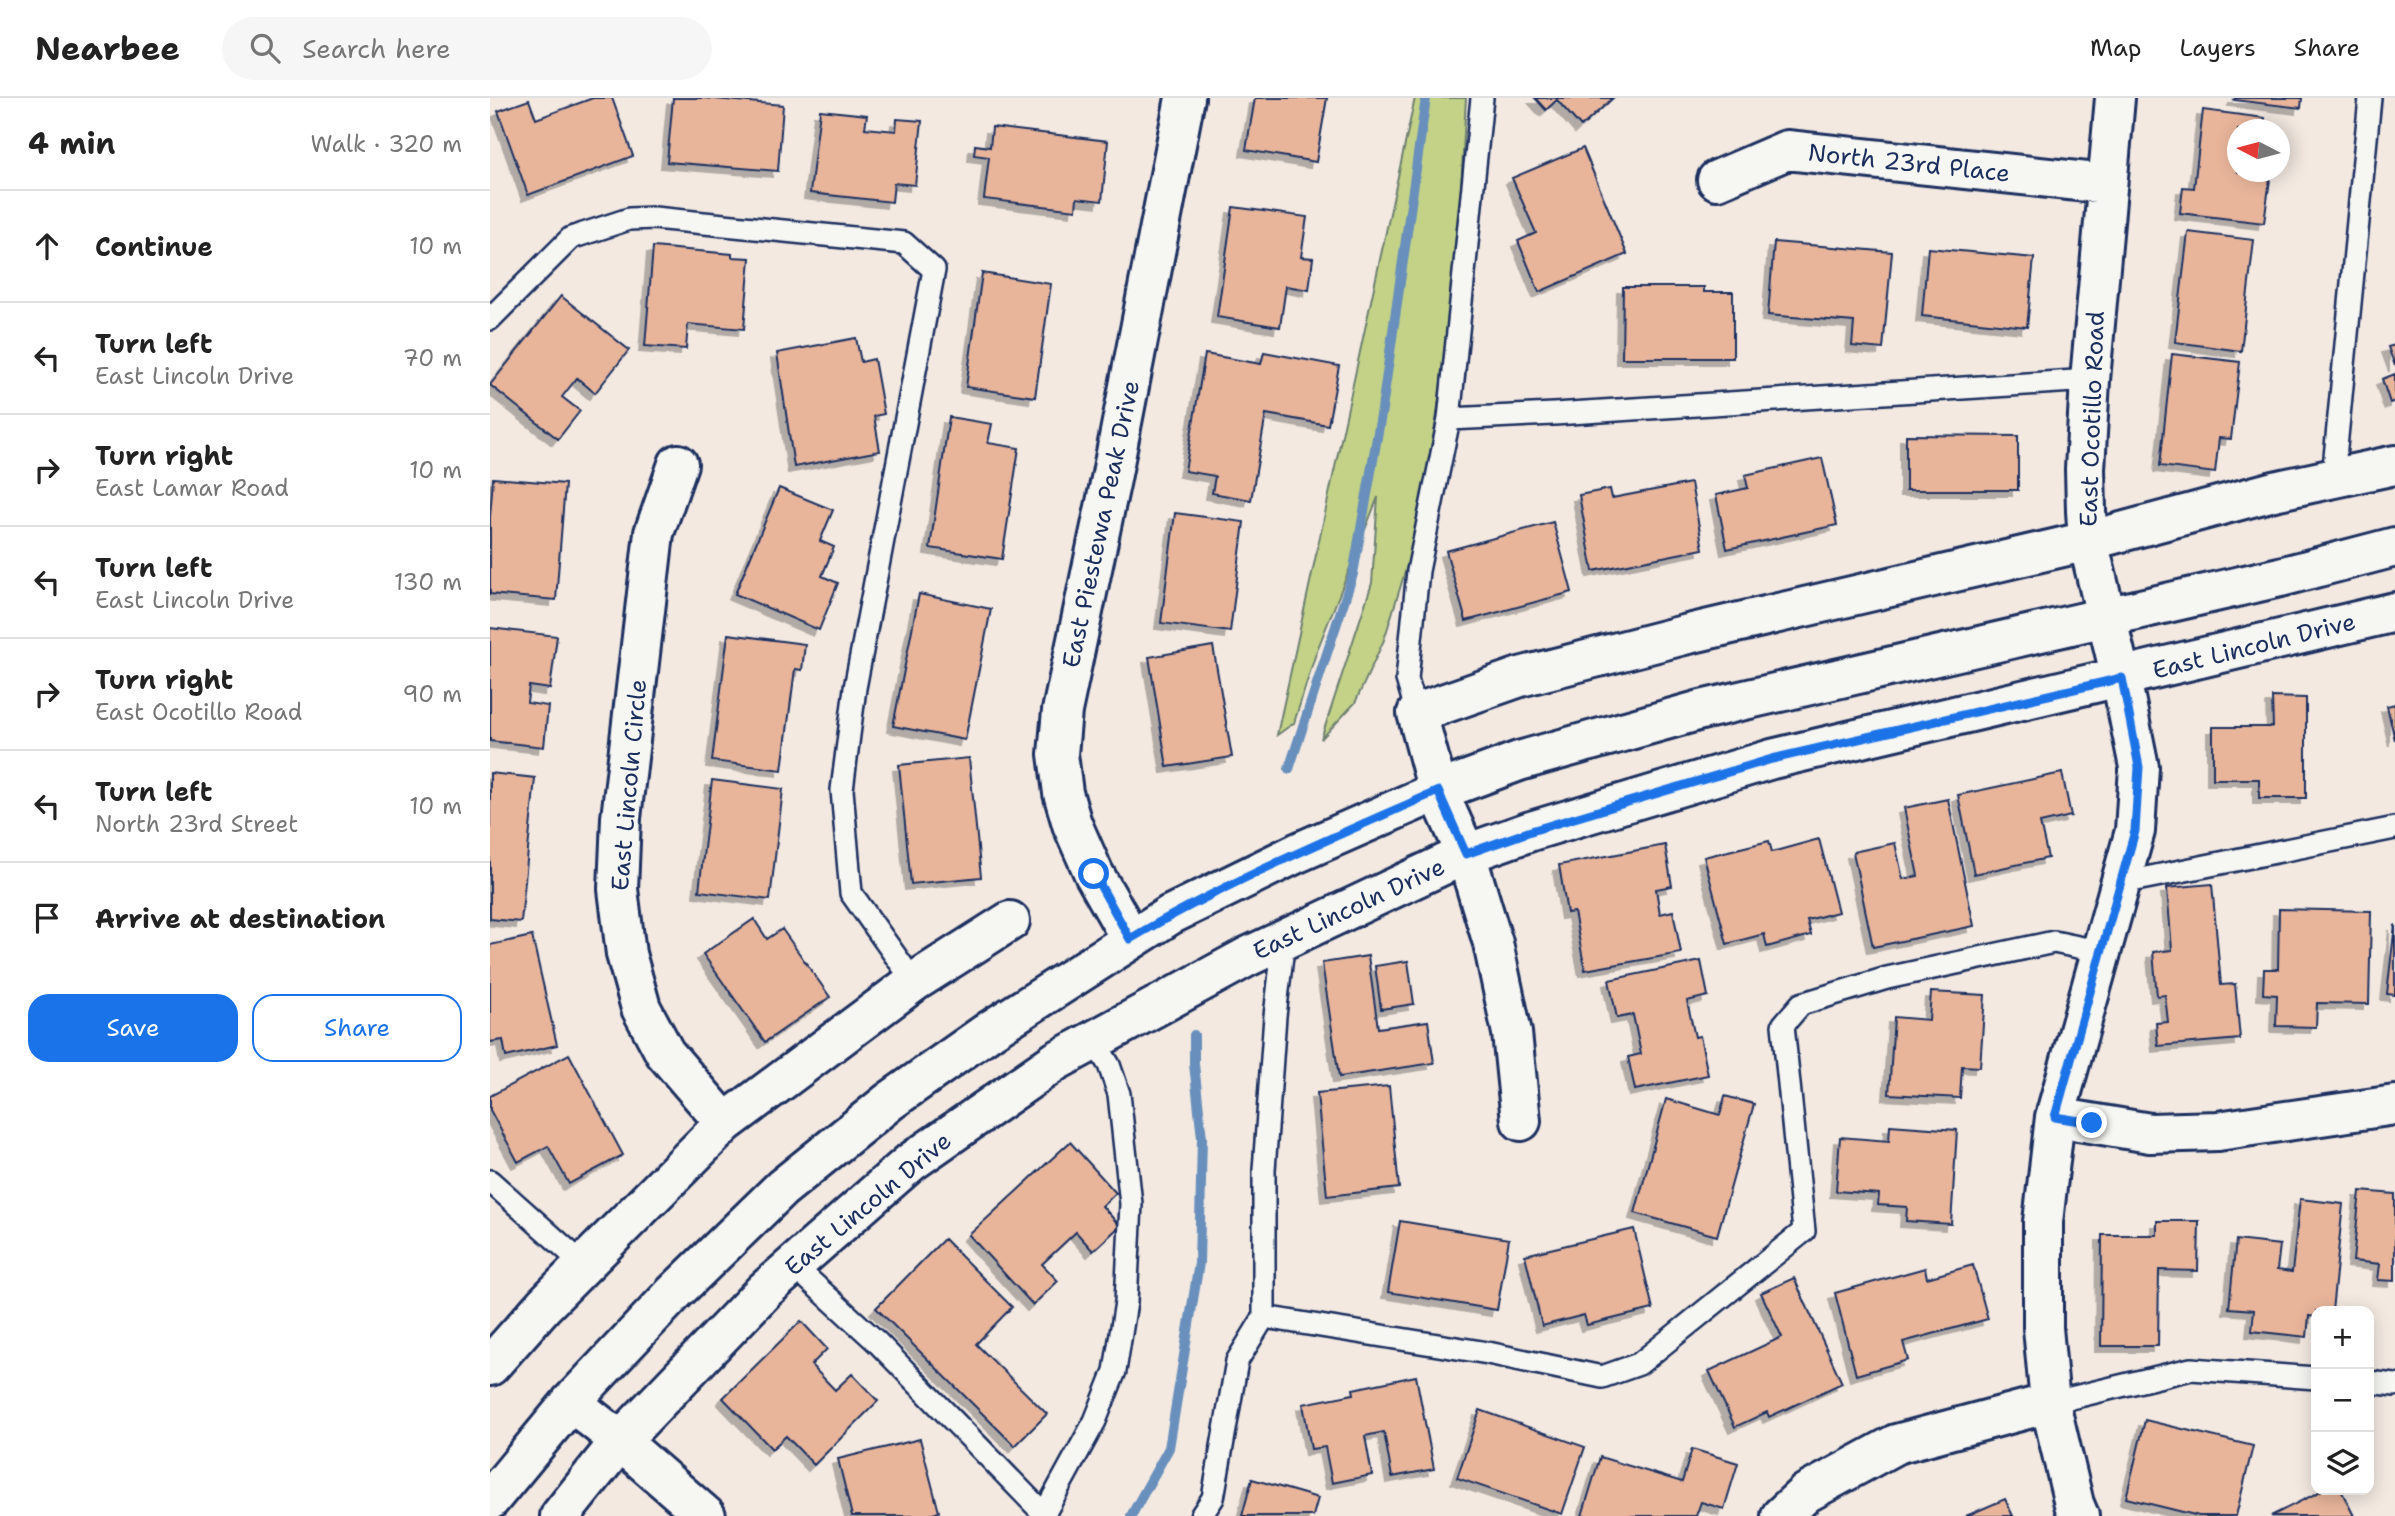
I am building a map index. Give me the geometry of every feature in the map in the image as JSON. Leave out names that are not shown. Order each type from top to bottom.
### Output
[{"type":"street","name":"East Piestewa Peak Drive","points":[[1130,939],[1075,833],[1063,793],[1058,754],[1062,711],[1111,479],[1185,98]]},
{"type":"street","name":"East Ocotillo Road","points":[[2080,1516],[2074,1504],[2050,1403],[2043,1328],[2043,1222],[2055,1117],[2135,831],[2139,767],[2122,678],[2088,541],[2085,470],[2090,380],[2115,98]]},
{"type":"street","name":"North 23rd Place","points":[[1717,180],[1787,150],[2106,184]]},
{"type":"street","name":"East Lincoln Circle","points":[[678,464],[654,533],[621,818],[618,889],[625,954],[641,1009],[666,1053],[725,1123]]},
{"type":"street","points":[[1521,1121],[1513,1033],[1493,943],[1466,854],[1438,791],[1417,713],[1545,670],[2088,541],[2274,491],[2395,465]]},
{"type":"street","points":[[490,1500],[571,1402],[674,1293],[782,1188],[901,1093],[992,1029],[1170,915],[1297,853],[1438,791],[1519,761],[1700,710],[2280,577],[2395,547]]},
{"type":"street","name":"East Lincoln Drive","points":[[560,1516],[620,1441],[765,1290],[911,1163],[1056,1061],[1247,957],[1466,854],[1531,831],[1772,759],[2395,612]]},
{"type":"street","points":[[490,1366],[584,1265],[725,1123],[914,982],[1010,921]]},
{"type":"street","points":[[2055,1117],[2150,1133],[2218,1131],[2395,1105]]},
{"type":"street","points":[[571,1402],[706,1516]]},
{"type":"street","points":[[1781,1516],[1806,1493],[1896,1444],[2050,1403]]},
{"type":"lane","points":[[1417,713],[1407,679],[1418,571],[1449,418],[1482,98]]},
{"type":"lane","points":[[2333,478],[2370,98]]},
{"type":"lane","points":[[490,319],[571,238],[629,219],[654,218],[904,243],[934,270],[855,688],[842,790],[851,893],[914,982]]},
{"type":"lane","points":[[1449,418],[1554,414],[2090,380]]},
{"type":"lane","points":[[2121,883],[2395,828]]},
{"type":"lane","points":[[1201,1516],[1213,1498],[1237,1361],[1264,1317],[1264,1170],[1275,1016],[1284,939]]},
{"type":"lane","points":[[1264,1317],[1488,1353],[1602,1377],[1639,1364],[1804,1231],[1783,1025],[1801,1004],[1887,978],[2054,942],[2102,952]]},
{"type":"lane","points":[[793,1265],[878,1343],[1044,1515],[1095,1421],[1115,1371],[1126,1302],[1131,1204],[1119,1094],[1109,1065],[1094,1041]]},
{"type":"lane","points":[[490,1181],[584,1265]]},
{"type":"lane","points":[[2050,1403],[2192,1369],[2311,1378]]},
{"type":"lane","points":[[2374,1383],[2395,1385]]},
{"type":"green space","points":[[1415,98],[1466,98],[1456,279],[1435,428],[1409,559],[1384,640],[1355,703],[1321,739],[1372,583],[1378,497],[1316,653],[1294,723],[1277,735]]},
{"type":"building","points":[[593,98],[612,98],[633,156],[528,195],[498,111],[529,100],[536,119]]},
{"type":"building","points":[[673,98],[783,105],[778,171],[667,162]]},
{"type":"building","points":[[1255,98],[1327,98],[1316,162],[1246,150]]},
{"type":"building","points":[[1535,98],[1613,98],[1581,127],[1557,100],[1546,110]]},
{"type":"building","points":[[2302,98],[2301,108],[2234,100]]},
{"type":"building","points":[[820,110],[867,115],[865,128],[896,131],[897,119],[922,121],[915,185],[894,183],[892,202],[810,193]]},
{"type":"building","points":[[2203,110],[2265,118],[2227,119],[2227,182],[2270,182],[2264,223],[2180,213],[2183,187],[2194,188]]},
{"type":"building","points":[[992,127],[1108,141],[1102,201],[1077,198],[1076,210],[984,199],[989,157],[974,155],[975,145],[990,147]]},
{"type":"building","points":[[1583,148],[1627,254],[1539,292],[1518,241],[1536,233],[1512,178]]},
{"type":"building","points":[[1233,207],[1307,217],[1301,257],[1313,258],[1309,290],[1286,286],[1280,327],[1217,317]]},
{"type":"building","points":[[2188,232],[2254,240],[2241,351],[2175,342]]},
{"type":"building","points":[[1774,242],[1892,252],[1883,349],[1852,346],[1854,322],[1768,315]]},
{"type":"building","points":[[653,247],[750,258],[744,329],[688,324],[686,349],[645,346]]},
{"type":"building","points":[[1928,248],[2034,258],[2027,327],[1922,316]]},
{"type":"building","points":[[982,273],[1051,284],[1035,397],[966,387]]},
{"type":"building","points":[[1623,287],[1704,287],[1704,292],[1733,292],[1733,358],[1622,358]]},
{"type":"building","points":[[561,296],[629,350],[595,393],[577,378],[562,397],[580,411],[558,439],[490,385]]},
{"type":"building","points":[[856,338],[861,362],[874,359],[884,414],[874,416],[880,451],[794,467],[777,353]]},
{"type":"building","points":[[2395,345],[2395,366],[2388,347]]},
{"type":"building","points":[[1264,352],[1339,366],[1328,425],[1266,414],[1251,500],[1212,493],[1215,476],[1185,471],[1205,354],[1261,364]]},
{"type":"building","points":[[2172,354],[2240,362],[2231,439],[2219,438],[2215,473],[2160,466]]},
{"type":"building","points":[[2395,374],[2395,401],[2390,403],[2382,379]]},
{"type":"building","points":[[949,417],[992,424],[988,443],[1019,448],[1002,559],[930,548]]},
{"type":"building","points":[[1906,435],[2018,436],[2018,490],[1906,490]]},
{"type":"building","points":[[1822,458],[1837,525],[1727,549],[1716,495],[1748,488],[1745,475]]},
{"type":"building","points":[[493,478],[565,484],[556,600],[490,594]]},
{"type":"building","points":[[1691,483],[1703,549],[1593,571],[1579,495],[1610,489],[1612,498]]},
{"type":"building","points":[[779,488],[833,510],[820,541],[834,547],[822,576],[838,583],[819,630],[735,594]]},
{"type":"building","points":[[1175,513],[1244,522],[1230,632],[1161,623]]},
{"type":"building","points":[[1553,522],[1572,592],[1466,621],[1446,551]]},
{"type":"building","points":[[919,594],[991,609],[965,740],[893,726]]},
{"type":"building","points":[[490,628],[557,636],[550,689],[529,686],[527,703],[548,706],[544,747],[490,741]]},
{"type":"building","points":[[728,634],[805,644],[802,670],[795,669],[782,770],[712,761]]},
{"type":"building","points":[[1213,646],[1232,757],[1167,767],[1149,657]]},
{"type":"building","points":[[2272,697],[2306,698],[2306,798],[2259,798],[2259,779],[2213,779],[2213,727],[2273,727]]},
{"type":"building","points":[[2395,704],[2395,740],[2387,706]]},
{"type":"building","points":[[969,758],[981,877],[911,884],[899,765]]},
{"type":"building","points":[[490,773],[535,778],[521,922],[490,919]]},
{"type":"building","points":[[2062,773],[2071,816],[2040,823],[2048,858],[1974,874],[1958,795]]},
{"type":"building","points":[[712,780],[783,789],[770,900],[699,891]]},
{"type":"building","points":[[1948,799],[1974,926],[1873,947],[1853,852],[1895,843],[1903,879],[1918,876],[1904,808]]},
{"type":"building","points":[[1819,839],[1838,912],[1807,920],[1811,935],[1767,947],[1764,934],[1727,944],[1704,857],[1769,841],[1772,852]]},
{"type":"building","points":[[1665,845],[1672,886],[1656,889],[1660,914],[1673,911],[1681,953],[1585,970],[1574,912],[1567,913],[1559,865]]},
{"type":"building","points":[[2212,884],[2221,985],[2235,984],[2240,1039],[2158,1046],[2156,1023],[2168,1022],[2165,995],[2157,996],[2153,952],[2172,950],[2167,888]]},
{"type":"building","points":[[2279,909],[2371,911],[2369,1004],[2317,1003],[2316,1027],[2276,1026],[2277,995],[2263,994],[2264,969],[2278,969]]},
{"type":"building","points":[[754,919],[767,939],[782,929],[830,997],[765,1042],[703,954]]},
{"type":"building","points":[[2395,924],[2395,995],[2387,994]]},
{"type":"building","points":[[532,936],[557,1045],[506,1057],[503,1040],[490,1042],[490,945]]},
{"type":"building","points":[[1368,956],[1378,1028],[1428,1021],[1434,1063],[1339,1077],[1322,963]]},
{"type":"building","points":[[1408,961],[1414,1004],[1381,1009],[1375,966]]},
{"type":"building","points":[[1701,961],[1708,996],[1687,1001],[1695,1037],[1700,1036],[1708,1075],[1635,1090],[1628,1057],[1641,1054],[1633,1015],[1617,1018],[1609,980]]},
{"type":"building","points":[[1931,992],[1985,995],[1980,1067],[1962,1066],[1960,1098],[1889,1094],[1894,1017],[1929,1020]]},
{"type":"building","points":[[569,1054],[623,1155],[569,1184],[548,1146],[518,1162],[490,1110],[490,1096]]},
{"type":"building","points":[[1389,1086],[1399,1188],[1327,1196],[1317,1093]]},
{"type":"building","points":[[1725,1096],[1754,1104],[1717,1236],[1635,1213],[1666,1099],[1720,1115]]},
{"type":"building","points":[[1890,1125],[1957,1130],[1951,1224],[1906,1221],[1907,1207],[1878,1205],[1879,1194],[1836,1191],[1840,1137],[1889,1141]]},
{"type":"building","points":[[1070,1142],[1116,1193],[1102,1206],[1120,1226],[1093,1251],[1076,1232],[1042,1264],[1058,1281],[1033,1305],[969,1235]]},
{"type":"building","points":[[2360,1191],[2395,1194],[2395,1281],[2378,1280],[2380,1264],[2353,1261]]},
{"type":"building","points":[[2300,1199],[2343,1204],[2333,1306],[2311,1306],[2307,1337],[2252,1331],[2254,1310],[2229,1308],[2236,1240],[2280,1245],[2277,1270],[2292,1272]]},
{"type":"building","points":[[1400,1221],[1509,1239],[1497,1310],[1388,1292]]},
{"type":"building","points":[[2157,1221],[2199,1221],[2198,1271],[2159,1270],[2158,1346],[2101,1346],[2102,1235],[2157,1235]]},
{"type":"building","points":[[1634,1229],[1653,1309],[1587,1325],[1584,1315],[1542,1326],[1525,1255]]},
{"type":"building","points":[[944,1239],[1012,1307],[976,1344],[1047,1414],[1015,1446],[876,1308]]},
{"type":"building","points":[[1973,1265],[1988,1319],[1903,1342],[1908,1360],[1856,1375],[1835,1293],[1925,1268],[1927,1278]]},
{"type":"building","points":[[1794,1278],[1842,1383],[1769,1417],[1767,1412],[1735,1427],[1709,1371],[1782,1337],[1761,1293]]},
{"type":"building","points":[[801,1321],[827,1349],[811,1365],[835,1390],[852,1374],[878,1401],[814,1465],[786,1436],[772,1449],[723,1398]]},
{"type":"building","points":[[1416,1376],[1434,1469],[1392,1477],[1384,1432],[1365,1436],[1372,1475],[1332,1483],[1325,1447],[1311,1449],[1303,1404],[1354,1394],[1353,1389]]},
{"type":"building","points":[[1480,1410],[1585,1447],[1562,1514],[1457,1478]]},
{"type":"building","points":[[2145,1420],[2253,1446],[2236,1516],[2199,1516],[2126,1498]]},
{"type":"building","points":[[920,1439],[939,1512],[927,1516],[852,1516],[838,1459]]},
{"type":"building","points":[[1692,1449],[1738,1463],[1724,1509],[1701,1502],[1696,1516],[1582,1516],[1600,1457],[1682,1482]]},
{"type":"building","points":[[1252,1479],[1318,1498],[1313,1516],[1242,1516]]},
{"type":"building","points":[[2313,1495],[2344,1495],[2354,1516],[2271,1516]]},
{"type":"building","points":[[2005,1499],[2013,1516],[1966,1516]]},
{"type":"waterway","points":[[1289,769],[1353,574],[1382,409],[1426,98]]},
{"type":"waterway","points":[[1131,1516],[1169,1448],[1199,1263],[1202,1138],[1194,1064],[1194,1035]]},
{"type":"route","points":[[1094,874],[1130,939],[1170,915],[1297,853],[1438,791],[1466,854],[1531,831],[1772,759],[2122,678],[2139,767],[2135,831],[2055,1117],[2092,1123]]}]
